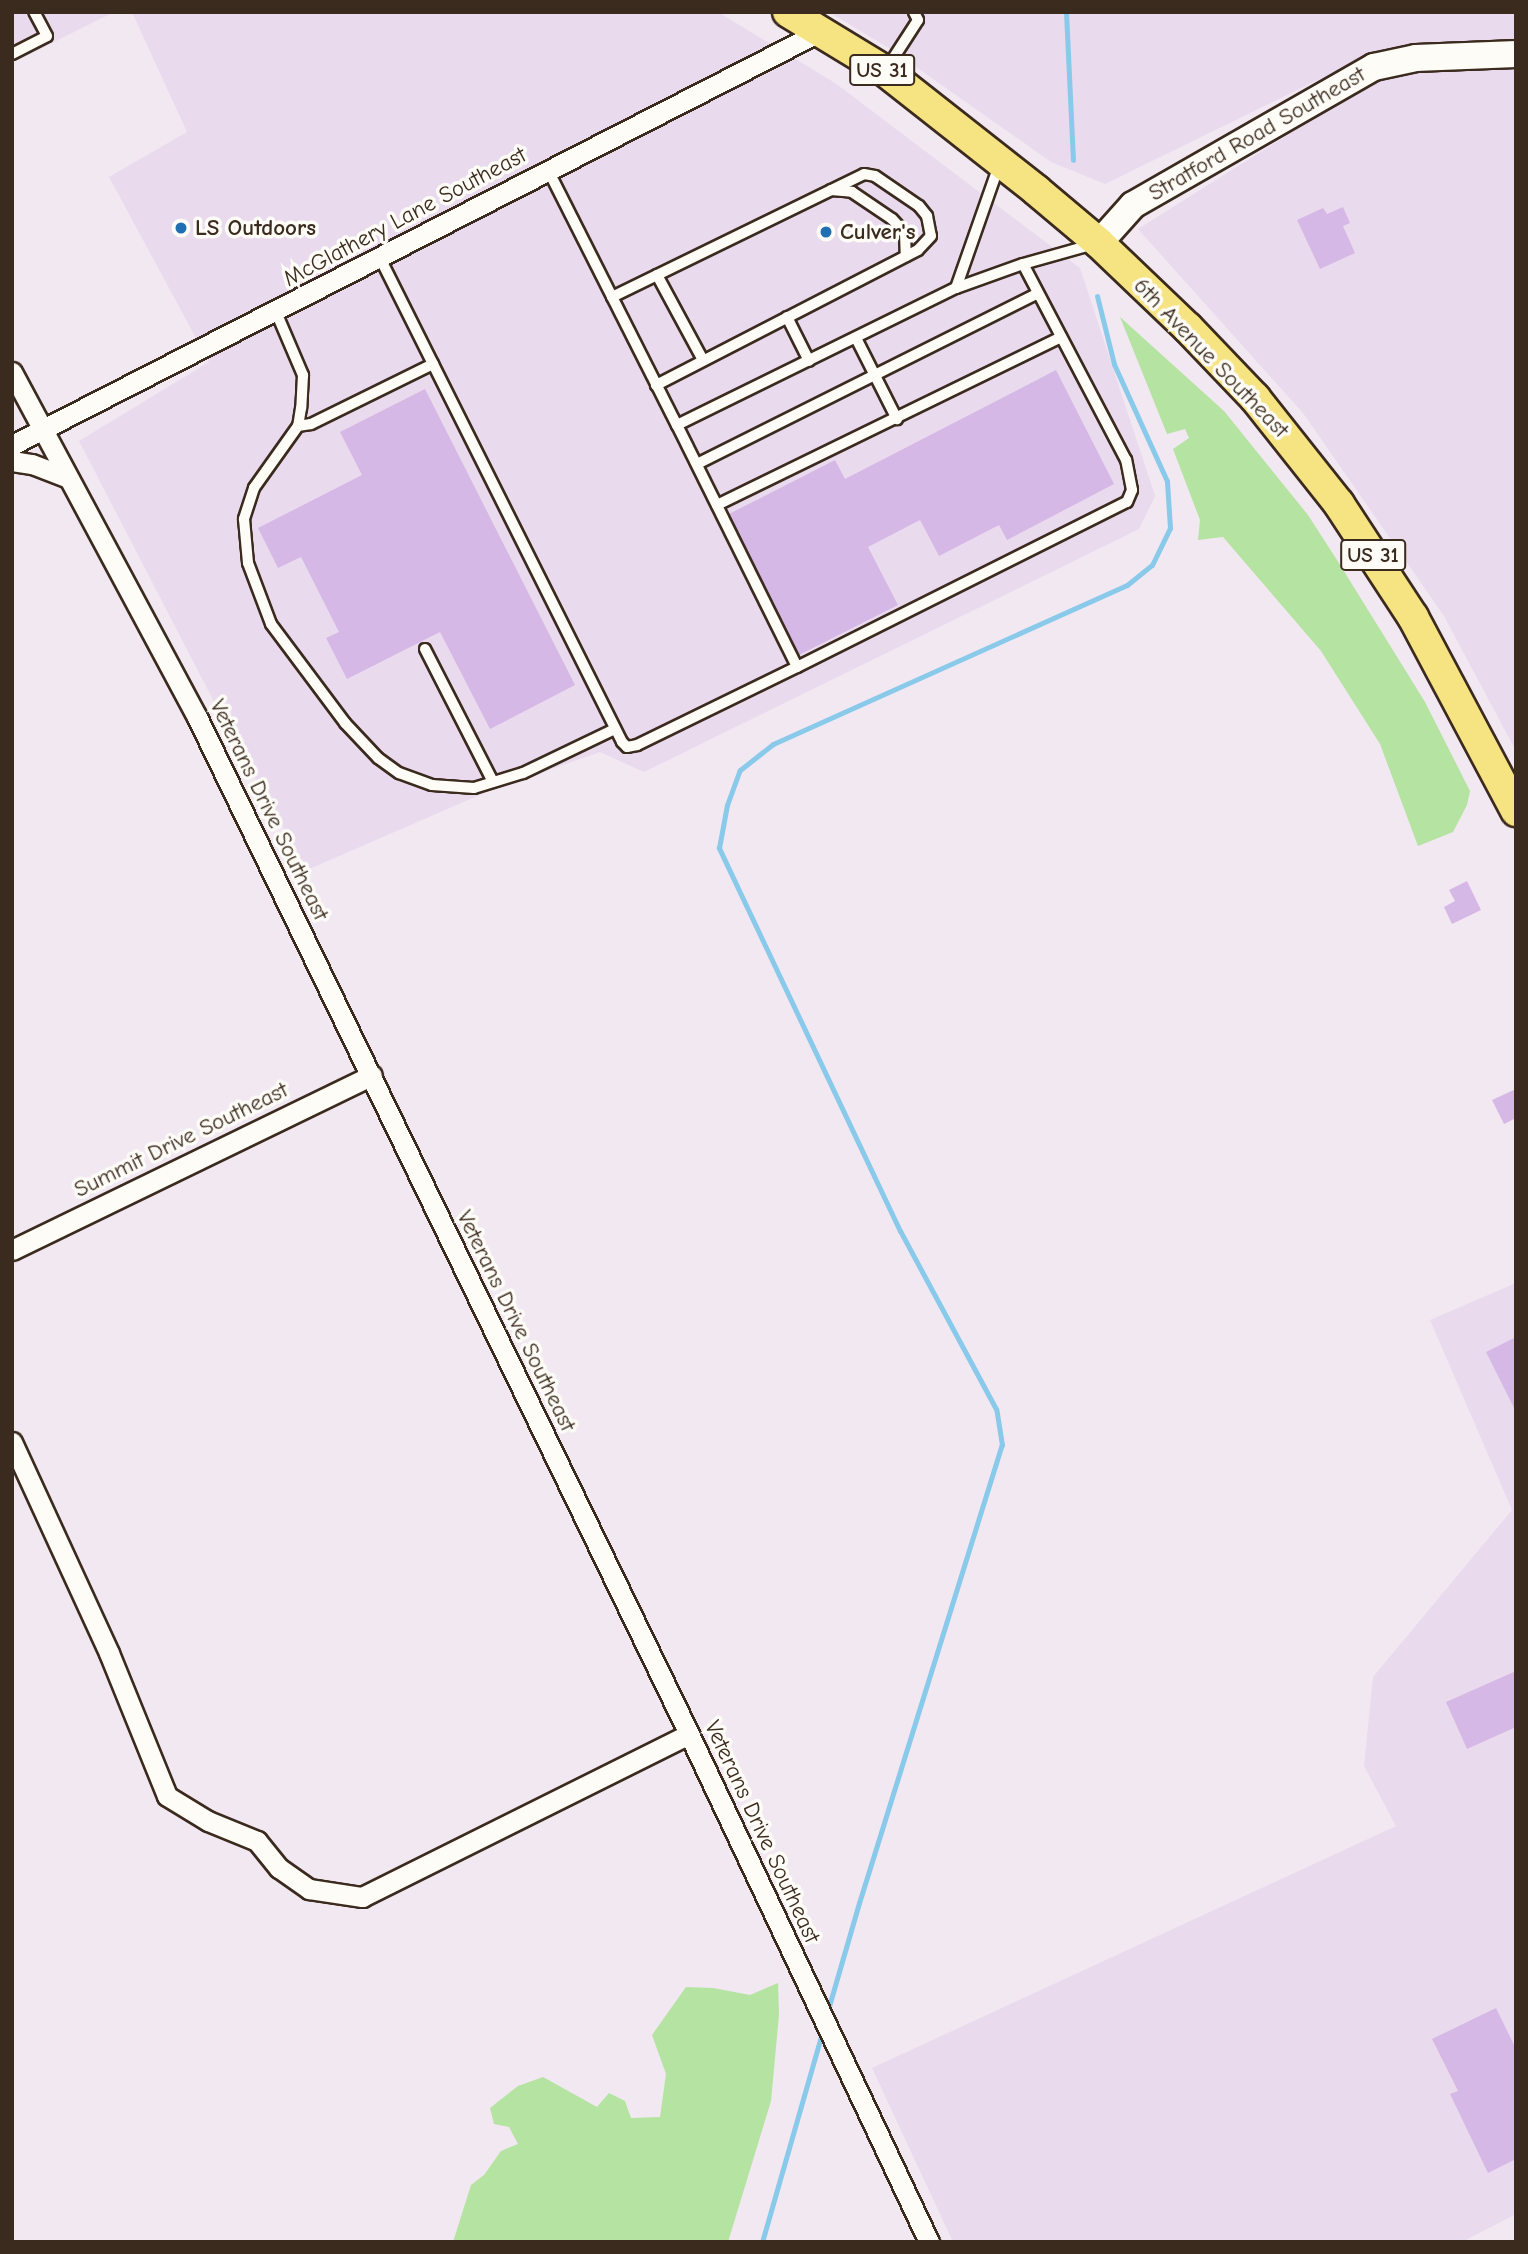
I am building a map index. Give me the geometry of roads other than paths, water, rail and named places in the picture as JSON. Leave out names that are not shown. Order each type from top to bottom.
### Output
[{"type":"main road","name":"6th Avenue Southeast","points":[[788,12],[885,71],[1099,243],[1191,331],[1255,398],[1339,504],[1413,617],[1516,811]]},
{"type":"street","name":"McGlathery Lane Southeast","points":[[12,445],[821,31]]},
{"type":"street","name":"Stratford Road Southeast","points":[[1099,243],[1133,205],[1374,67],[1416,58],[1516,54]]},
{"type":"street","name":"Veterans Drive Southeast","points":[[12,372],[66,478],[197,717],[689,1734],[929,2242]]},
{"type":"street","points":[[12,461],[32,464],[66,478]]},
{"type":"street","name":"Summit Drive Southeast","points":[[12,1250],[372,1076]]},
{"type":"street","points":[[12,1442],[109,1653],[167,1796],[208,1821],[257,1841],[279,1868],[309,1889],[362,1898],[689,1734]]},
{"type":"lane","points":[[14,50],[47,36],[34,12]]},
{"type":"lane","points":[[885,71],[918,20],[914,12]]},
{"type":"lane","points":[[956,288],[1000,162]]},
{"type":"lane","points":[[548,170],[797,667]]},
{"type":"lane","points":[[612,297],[829,190],[869,174],[919,206],[927,216],[931,236],[928,242],[906,256],[656,385]]},
{"type":"lane","points":[[829,190],[852,192],[892,219],[905,233],[906,256]]},
{"type":"lane","points":[[677,425],[956,288],[1023,264],[1099,243]]},
{"type":"lane","points":[[380,258],[615,729],[627,747],[637,745],[797,667],[1127,502],[1132,490],[1126,460],[1023,264]]},
{"type":"lane","points":[[657,275],[703,360]]},
{"type":"lane","points":[[697,464],[1038,293]]},
{"type":"lane","points":[[276,312],[303,375],[298,426],[254,488],[244,519],[248,563],[271,624],[345,723],[377,758],[400,773],[432,785],[474,788],[523,773],[615,729]]},
{"type":"lane","points":[[787,317],[809,360]]},
{"type":"lane","points":[[718,505],[1061,337]]},
{"type":"lane","points":[[856,338],[897,419]]},
{"type":"lane","points":[[298,426],[311,424],[433,364]]},
{"type":"lane","points":[[425,649],[493,782]]},
{"type":"waterway","points":[[1066,12],[1073,160]]},
{"type":"waterway","points":[[827,2013],[1002,1445],[996,1409],[900,1231],[719,848],[727,805],[740,770],[773,744],[1127,585],[1152,565],[1170,528],[1167,481],[1114,364],[1097,296]]},
{"type":"waterway","points":[[762,2242],[823,2029]]},
{"type":"place","name":"LS Outdoors","points":[[181,228]]},
{"type":"place","name":"Culver's","points":[[826,232]]}]
